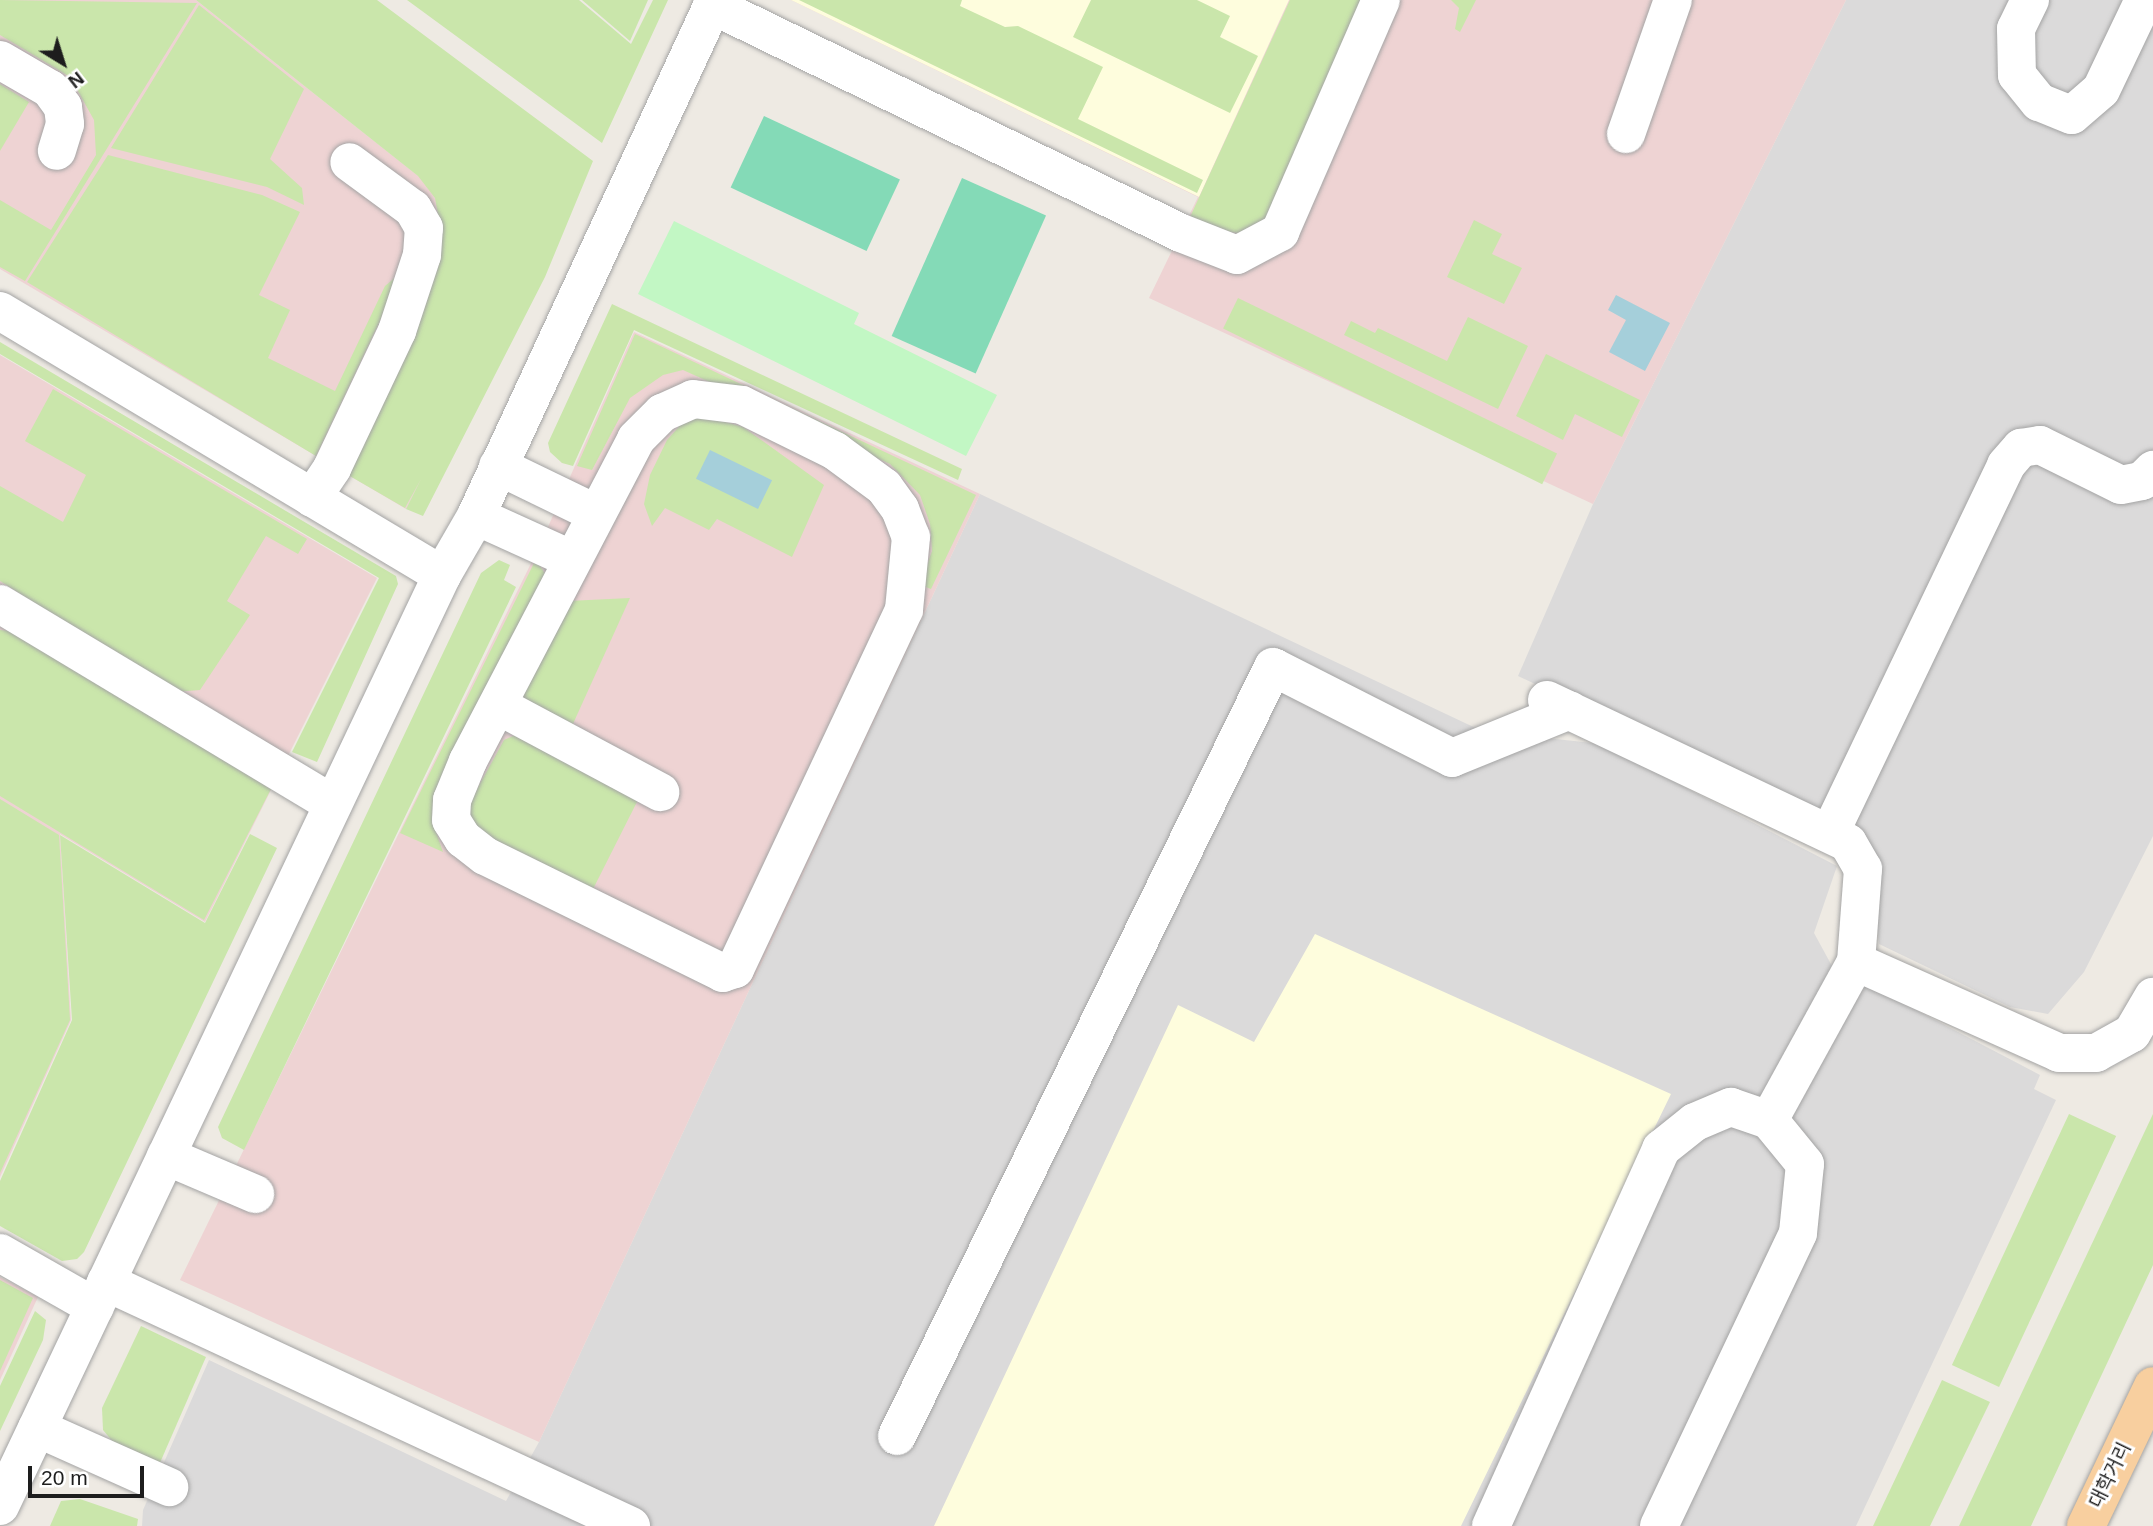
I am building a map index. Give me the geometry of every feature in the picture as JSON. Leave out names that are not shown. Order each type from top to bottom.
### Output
[{"type":"main road","name":"대학거리","points":[[2086,1526],[2153,1385]]},
{"type":"street","points":[[0,1506],[442,575],[476,516],[714,3],[1181,233],[1237,255],[1280,232],[1381,0]]},
{"type":"street","points":[[1626,134],[1673,0]]},
{"type":"street","points":[[2030,0],[2016,29],[2017,75],[2039,102],[2072,115],[2101,90],[2144,0]]},
{"type":"street","points":[[0,60],[50,89],[63,107],[65,124],[57,151]]},
{"type":"street","points":[[312,498],[332,468],[397,331],[422,256],[424,228],[413,209],[349,162]]},
{"type":"street","points":[[0,311],[442,575]]},
{"type":"street","points":[[693,398],[742,405],[835,451],[884,487],[900,509],[911,537],[904,610],[735,969],[723,973],[485,856],[463,839],[452,820],[452,800],[571,559],[636,439],[662,413],[693,398]]},
{"type":"street","points":[[1830,833],[2006,465],[2021,448],[2040,444],[2121,485],[2142,481],[2153,470]]},
{"type":"street","points":[[498,466],[595,513]]},
{"type":"street","points":[[476,516],[571,559]]},
{"type":"street","points":[[0,604],[333,804]]},
{"type":"street","points":[[897,1436],[1273,667],[1452,758],[1555,704],[1848,843],[1863,869],[1856,962],[1769,1120]]},
{"type":"street","points":[[499,706],[660,792]]},
{"type":"street","points":[[1856,962],[2059,1053],[2096,1052],[2132,1033],[2153,997]]},
{"type":"street","points":[[1491,1526],[1661,1149],[1695,1122],[1731,1107],[1769,1120],[1805,1164],[1798,1233],[1659,1526]]},
{"type":"street","points":[[166,1156],[256,1194]]},
{"type":"street","points":[[0,1253],[101,1294],[631,1526]]},
{"type":"street","points":[[37,1428],[169,1487]]},
{"type":"shaded area","points":[[0,0],[196,0],[532,266],[406,509],[0,269]]},
{"type":"shaded area","points":[[791,0],[1846,0],[1593,504],[1149,298],[1198,197]]},
{"type":"shaded area","points":[[791,0],[1289,0],[1199,197]]},
{"type":"shaded area","points":[[1846,0],[2153,0],[2153,836],[2084,972],[2048,1014],[2010,1007],[1879,944],[1871,859],[1802,810],[1518,676],[1593,504]]},
{"type":"shaded area","points":[[634,332],[980,494],[539,1442],[180,1280],[540,545]]},
{"type":"shaded area","points":[[0,355],[377,578],[205,922],[60,834],[71,1020],[0,1177]]},
{"type":"shaded area","points":[[980,494],[1482,731],[1601,744],[1837,866],[1814,933],[1832,966],[2040,1075],[2034,1089],[2056,1100],[1856,1526],[142,1526],[143,1510],[209,1360],[506,1501],[539,1442]]},
{"type":"shaded area","points":[[1315,934],[1671,1094],[1461,1526],[934,1526],[1178,1005],[1254,1042]]},
{"type":"shaded area","points":[[0,1277],[38,1297],[0,1380]]},
{"type":"green space","points":[[0,0],[197,3],[25,281],[0,267],[0,200],[51,230],[96,155],[94,120],[70,77],[0,35]]},
{"type":"green space","points":[[196,0],[377,0],[593,161],[545,277],[423,516],[406,509],[421,479],[405,508],[348,475],[440,226],[435,198],[418,176]]},
{"type":"green space","points":[[407,0],[579,0],[631,44],[653,0],[668,0],[602,143]]},
{"type":"green space","points":[[582,0],[648,0],[630,41]]},
{"type":"green space","points":[[799,0],[962,0],[960,6],[1005,27],[1018,26],[1103,67],[1078,119],[1203,180],[1197,193]]},
{"type":"green space","points":[[1091,0],[1197,0],[1230,16],[1220,37],[1258,56],[1230,113],[1073,37]]},
{"type":"green space","points":[[1290,0],[1368,0],[1270,216],[1246,234],[1230,232],[1190,217]]},
{"type":"green space","points":[[1451,0],[1476,0],[1460,32],[1455,29],[1459,8]]},
{"type":"green space","points":[[199,5],[304,89],[270,159],[302,188],[304,205],[267,187],[111,148]]},
{"type":"green space","points":[[0,84],[29,102],[0,151]]},
{"type":"green space","points":[[764,116],[900,179],[867,251],[731,188]]},
{"type":"green space","points":[[108,155],[262,195],[300,212],[259,295],[290,310],[268,358],[335,391],[385,286],[404,270],[316,456],[27,282]]},
{"type":"green space","points":[[962,178],[1046,215],[976,373],[892,336]]},
{"type":"green space","points":[[1474,220],[1502,234],[1492,254],[1522,268],[1504,304],[1447,277]]},
{"type":"green space","points":[[674,221],[859,313],[854,324],[997,395],[966,456],[638,294]]},
{"type":"green space","points":[[1238,298],[1557,454],[1542,484],[1223,329]]},
{"type":"green space","points":[[612,304],[962,469],[958,480],[634,330],[573,466],[562,463],[550,452],[548,443]]},
{"type":"green space","points":[[1468,317],[1528,346],[1498,409],[1344,335],[1351,321],[1375,333],[1378,328],[1447,361]]},
{"type":"green space","points":[[635,334],[976,495],[931,589],[920,585],[932,551],[930,524],[920,495],[890,464],[683,370],[663,375],[630,398],[592,470],[577,466]]},
{"type":"green space","points":[[0,342],[396,576],[398,584],[317,762],[292,752],[379,578],[0,354]]},
{"type":"green space","points":[[1546,354],[1640,400],[1622,437],[1575,414],[1563,440],[1516,416]]},
{"type":"green space","points":[[53,389],[307,539],[298,554],[266,536],[227,601],[250,615],[200,690],[174,692],[0,581],[0,486],[63,522],[86,475],[25,441]]},
{"type":"green space","points":[[692,412],[743,427],[824,485],[792,557],[717,519],[709,530],[665,508],[652,526],[644,504],[650,475],[667,440]]},
{"type":"green space","points":[[536,559],[547,577],[436,832],[443,852],[400,833]]},
{"type":"green space","points":[[499,560],[510,565],[504,580],[516,587],[244,1150],[222,1138],[218,1127],[481,573]]},
{"type":"green space","points":[[630,598],[572,726],[547,724],[517,691],[568,601]]},
{"type":"green space","points":[[0,630],[11,631],[271,789],[204,920],[0,796]]},
{"type":"green space","points":[[513,736],[533,736],[640,796],[589,897],[488,845],[466,809],[504,740]]},
{"type":"green space","points":[[0,799],[59,835],[70,1020],[0,1173]]},
{"type":"green space","points":[[250,834],[277,848],[84,1252],[77,1259],[62,1261],[0,1226],[0,1181],[72,1020],[60,835],[205,923]]},
{"type":"green space","points":[[2069,1114],[2116,1136],[1999,1387],[1952,1365]]},
{"type":"green space","points":[[2153,1114],[2153,1265],[2031,1526],[1959,1526]]},
{"type":"green space","points":[[0,1280],[33,1298],[0,1371]]},
{"type":"green space","points":[[35,1311],[46,1320],[43,1340],[0,1431],[0,1386]]},
{"type":"green space","points":[[141,1326],[206,1357],[159,1465],[113,1442],[103,1430],[102,1408]]},
{"type":"green space","points":[[1942,1380],[1990,1402],[1930,1526],[1873,1526]]},
{"type":"green space","points":[[80,1499],[138,1519],[137,1526],[50,1526],[61,1501]]},
{"type":"water","points":[[1616,295],[1670,323],[1645,371],[1609,352],[1626,320],[1608,310]]},
{"type":"water","points":[[710,450],[772,480],[758,509],[696,479]]}]
